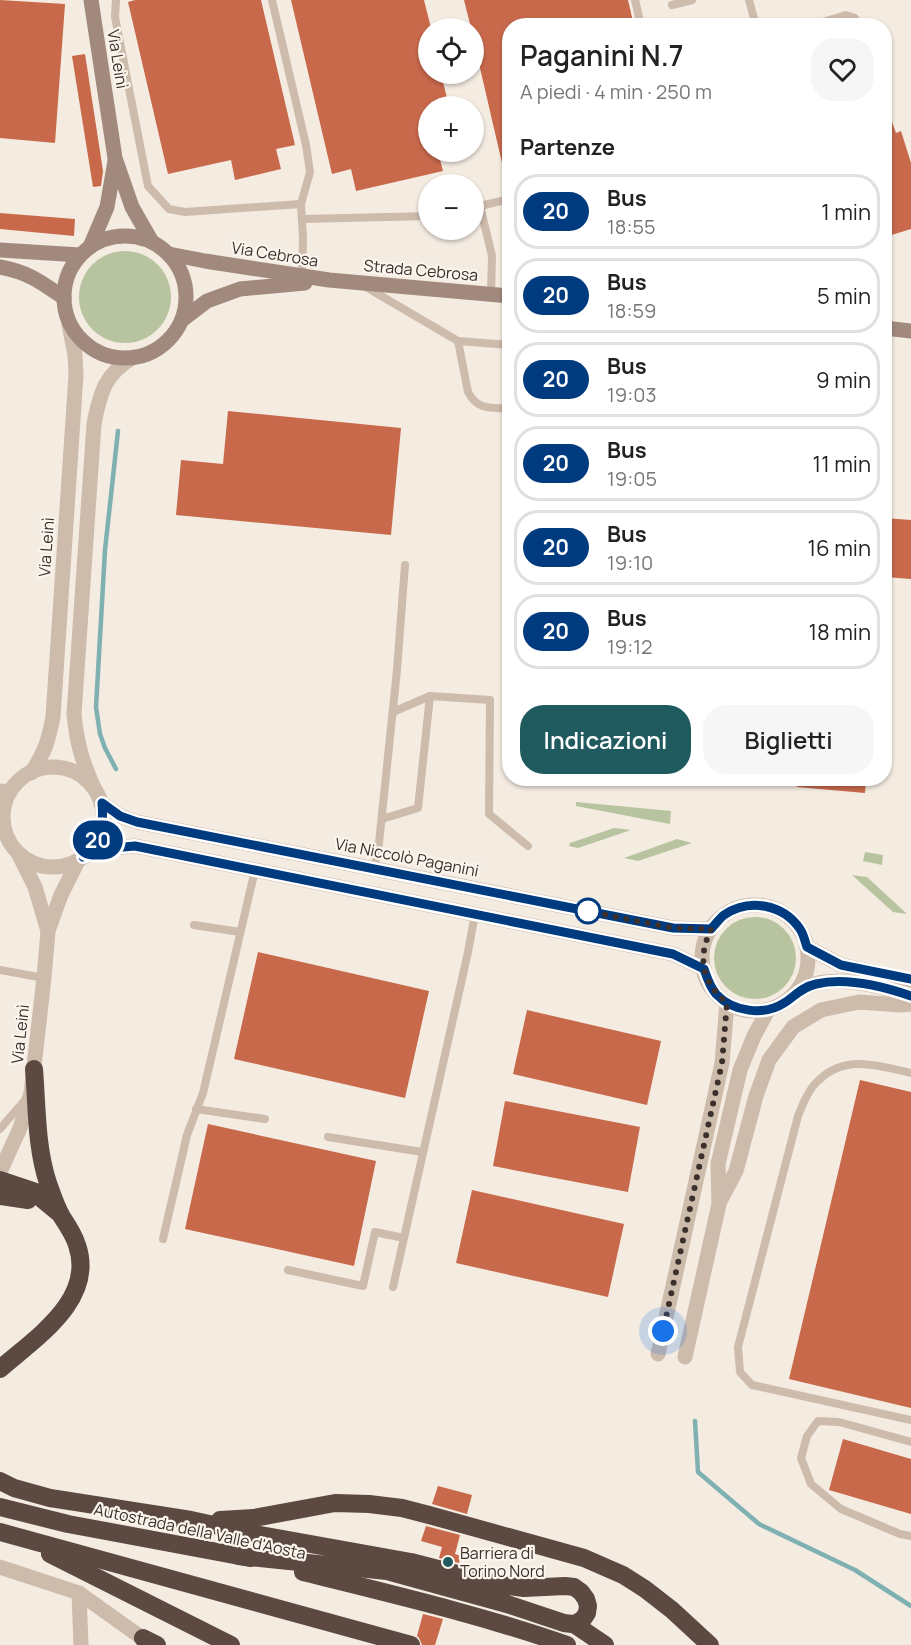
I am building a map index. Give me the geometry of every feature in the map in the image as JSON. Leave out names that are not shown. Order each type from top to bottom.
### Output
[{"type":"highway","points":[[0,1369],[57,1318],[74,1294],[80,1278],[81,1263],[78,1246],[61,1214],[48,1182],[42,1157],[34,1069]]},
{"type":"highway","points":[[0,1180],[36,1192],[61,1214]]},
{"type":"highway","points":[[0,1196],[35,1201],[42,1199]]},
{"type":"highway","points":[[0,1481],[14,1488],[50,1498],[191,1520],[411,1562],[500,1585],[524,1588],[574,1587],[581,1592],[588,1606],[583,1619],[574,1624]]},
{"type":"highway","points":[[191,1520],[254,1518],[335,1503],[369,1504],[411,1510],[584,1558],[622,1575],[672,1610],[710,1645]]},
{"type":"highway","name":"Autostrada della Valle d'Aosta","points":[[0,1507],[68,1524],[239,1556],[426,1603],[567,1645]]},
{"type":"highway","points":[[8,1534],[231,1645]]},
{"type":"highway","points":[[8,1534],[411,1645]]},
{"type":"highway","points":[[239,1556],[387,1571],[574,1624],[605,1645]]},
{"type":"main road","name":"Via Leinì","points":[[91,0],[115,158],[132,207],[152,242]]},
{"type":"main road","name":"Via Leinì","points":[[85,251],[107,207],[115,158]]},
{"type":"main road","points":[[120,236],[137,237],[152,242],[169,254],[179,269],[185,285],[186,303],[182,320],[170,338],[154,351],[134,357],[104,354],[91,347],[80,337],[68,319],[64,298],[71,268],[85,251],[104,239],[120,236]]},
{"type":"main road","points":[[0,250],[85,251]]},
{"type":"main road","name":"Via Cebrosa","points":[[169,254],[329,280]]},
{"type":"main road","points":[[0,267],[18,270],[38,279],[64,298]]},
{"type":"main road","name":"Strada Cebrosa","points":[[329,280],[502,295]]},
{"type":"main road","name":"Via Cebrosa","points":[[182,320],[207,302],[240,289],[329,280]]},
{"type":"main road","points":[[892,329],[911,331]]},
{"type":"street","name":"Via Leinì","points":[[31,773],[42,756],[49,738],[53,717],[76,375],[75,355],[68,319]]},
{"type":"street","points":[[80,859],[91,851],[100,836],[104,820],[102,803],[84,764],[76,739],[74,714],[94,424],[99,397],[109,378],[120,365],[134,357]]},
{"type":"street","points":[[94,788],[83,776],[68,769],[51,767],[35,770],[20,779],[5,791],[2,823],[8,840],[18,853],[31,862],[46,867],[63,867],[112,848],[135,846],[673,954],[704,969]]},
{"type":"street","name":"Via Niccolò Paganini","points":[[102,803],[120,816],[137,822],[673,928],[711,929]]},
{"type":"street","name":"Via Leinì","points":[[18,853],[34,887],[48,931]]},
{"type":"street","name":"Via Leinì","points":[[0,1172],[20,1128],[31,1093],[48,931],[61,895],[80,859]]},
{"type":"street","points":[[797,992],[805,978],[808,963],[807,947],[801,931],[789,917],[774,908],[756,905],[739,908],[723,916],[711,929],[705,942],[704,969],[717,994],[727,1003],[740,1009],[768,1010],[784,1003],[797,992],[813,984],[830,981],[858,983],[911,996]]},
{"type":"street","points":[[807,947],[841,965],[911,980]]},
{"type":"street","points":[[719,1204],[736,1171],[756,1096],[770,1060],[793,1027],[821,1010],[859,1002],[911,1004]]},
{"type":"street","points":[[658,1354],[722,1063],[727,1003]]},
{"type":"street","points":[[685,1357],[719,1204],[718,1164],[740,1070],[768,1010]]},
{"type":"street","points":[[0,1567],[79,1593],[151,1643]]},
{"type":"street","points":[[79,1593],[81,1645]]},
{"type":"lane","points":[[116,0],[115,17],[148,186],[169,208],[185,212],[301,204]]},
{"type":"lane","points":[[272,0],[306,145],[310,172],[301,204],[302,276]]},
{"type":"lane","points":[[635,0],[639,18]]},
{"type":"lane","points":[[672,5],[692,0]]},
{"type":"lane","points":[[749,0],[754,18]]},
{"type":"lane","points":[[836,18],[846,15],[855,18]]},
{"type":"lane","points":[[484,205],[502,201]]},
{"type":"lane","points":[[302,219],[418,216]]},
{"type":"lane","points":[[484,230],[492,256],[491,294]]},
{"type":"lane","points":[[360,283],[458,341],[502,344]]},
{"type":"lane","points":[[458,341],[468,392],[472,399],[480,406],[502,408]]},
{"type":"lane","points":[[375,869],[393,712],[405,565]]},
{"type":"lane","points":[[393,712],[430,696],[490,700],[489,814],[528,846]]},
{"type":"lane","points":[[382,819],[418,808],[430,696]]},
{"type":"lane","points":[[164,1239],[187,1135],[203,1093],[255,870]]},
{"type":"lane","points":[[393,1287],[475,914]]},
{"type":"lane","points":[[194,925],[240,932]]},
{"type":"lane","points":[[0,970],[44,978]]},
{"type":"lane","points":[[911,1073],[863,1063],[839,1066],[818,1080],[812,1089],[798,1116],[738,1347],[740,1372],[752,1385],[911,1420]]},
{"type":"lane","points":[[0,1129],[31,1093]]},
{"type":"lane","points":[[196,1109],[265,1119]]},
{"type":"lane","points":[[328,1137],[422,1152]]},
{"type":"lane","points":[[288,1270],[363,1286],[375,1232],[404,1238]]},
{"type":"lane","points":[[911,1442],[839,1422],[818,1421],[807,1436],[801,1458],[811,1484],[841,1509],[900,1534],[911,1536]]},
{"type":"green space","points":[[116,251],[134,251],[151,258],[164,271],[171,288],[171,306],[164,323],[151,336],[134,343],[116,343],[99,336],[86,323],[79,306],[79,288],[86,271],[99,258]]},
{"type":"green space","points":[[576,802],[671,811],[670,824],[576,806]]},
{"type":"green space","points":[[614,828],[631,830],[578,848],[569,846],[570,843]]},
{"type":"green space","points":[[677,839],[692,843],[638,861],[624,858]]},
{"type":"green space","points":[[865,852],[883,855],[882,865],[863,861]]},
{"type":"green space","points":[[852,875],[867,877],[907,914],[893,912]]},
{"type":"green space","points":[[755,917],[771,920],[784,929],[793,942],[796,958],[793,974],[784,987],[771,996],[755,999],[739,996],[726,987],[717,974],[714,958],[717,942],[726,929],[739,920]]},
{"type":"building","points":[[0,0],[65,4],[55,143],[0,138]]},
{"type":"building","points":[[135,0],[261,0],[295,145],[276,149],[281,169],[235,180],[231,160],[168,174],[128,2]]},
{"type":"building","points":[[291,0],[424,0],[428,18],[418,18],[418,84],[444,84],[446,96],[418,96],[418,162],[441,162],[443,171],[418,174],[418,177],[356,191],[351,169],[332,174]]},
{"type":"building","points":[[464,0],[628,0],[632,18],[502,18],[502,163],[484,84],[484,18],[468,18]]},
{"type":"building","points":[[85,54],[103,171],[101,186],[93,187],[72,56]]},
{"type":"building","points":[[892,122],[896,133],[901,131],[911,163],[911,229],[892,235]]},
{"type":"building","points":[[0,213],[75,219],[74,236],[0,229]]},
{"type":"building","points":[[228,411],[401,428],[391,535],[176,515],[181,460],[223,464]]},
{"type":"building","points":[[892,519],[911,520],[911,579],[892,578]]},
{"type":"building","points":[[797,786],[865,786],[865,793]]},
{"type":"building","points":[[258,952],[429,991],[405,1098],[234,1059]]},
{"type":"building","points":[[527,1010],[661,1041],[647,1105],[513,1074]]},
{"type":"building","points":[[860,1080],[911,1092],[911,1408],[789,1379]]},
{"type":"building","points":[[505,1101],[640,1127],[628,1192],[493,1166]]},
{"type":"building","points":[[208,1124],[376,1161],[354,1266],[185,1229]]},
{"type":"building","points":[[472,1190],[624,1224],[608,1297],[456,1263]]},
{"type":"building","points":[[843,1439],[911,1459],[911,1514],[829,1490]]},
{"type":"building","points":[[438,1486],[472,1495],[467,1514],[432,1504]]},
{"type":"building","points":[[426,1526],[460,1535],[455,1554],[461,1556],[459,1563],[439,1558],[442,1547],[421,1541]]},
{"type":"building","points":[[423,1614],[443,1619],[435,1645],[422,1645],[417,1636]]},
{"type":"waterway","points":[[116,769],[100,734],[96,707],[105,550],[118,431]]},
{"type":"waterway","points":[[695,1421],[698,1472],[759,1524],[855,1570],[911,1606]]},
{"type":"bus line","name":"20","points":[[911,979],[841,965],[807,947],[801,931],[789,917],[774,908],[756,905],[739,908],[723,916],[711,929],[673,928],[137,822],[120,816],[102,803],[104,820],[100,836],[91,851],[83,857],[112,848],[135,846],[673,954],[704,969],[717,994],[727,1003],[740,1009],[768,1010],[784,1003],[797,992],[813,984],[830,981],[858,983],[911,996]]},
{"type":"place","name":"Barriera di Torino Nord","points":[[448,1562]]},
{"type":"route","points":[[588,911],[586,911],[673,928],[711,929],[705,942],[704,969],[717,994],[727,1003],[722,1063],[663,1331]]}]
